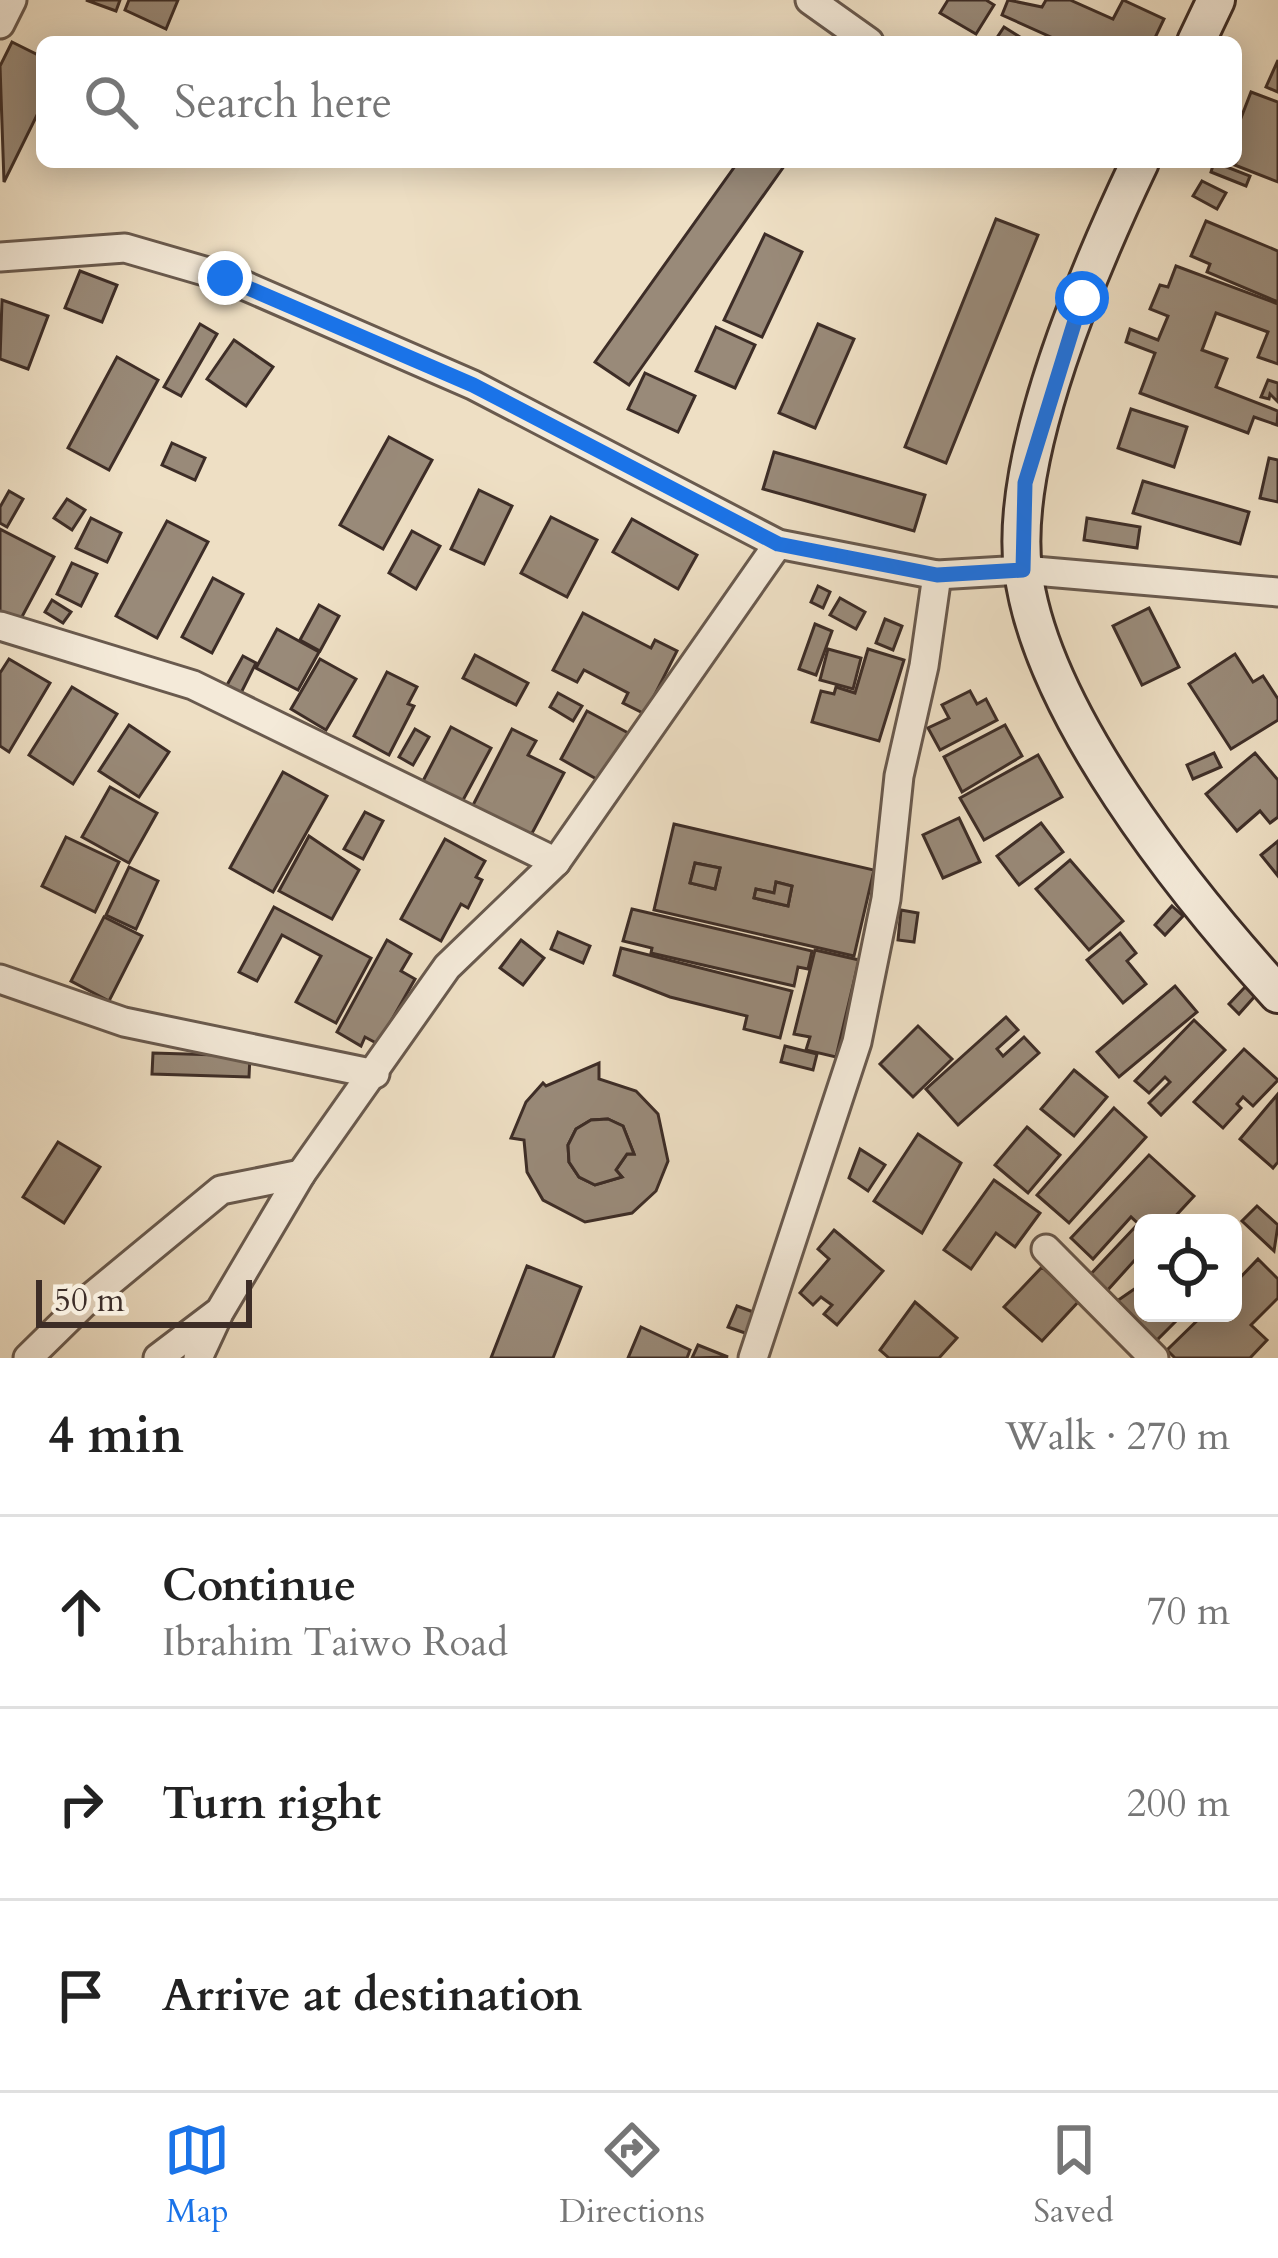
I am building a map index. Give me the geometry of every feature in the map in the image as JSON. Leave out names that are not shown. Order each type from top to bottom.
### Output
[{"type":"main road","points":[[1199,36],[1216,0]]},
{"type":"main road","points":[[1128,168],[1025,483],[1023,570],[1050,665],[1130,813],[1227,939],[1278,994]]},
{"type":"street","points":[[0,24],[12,0]]},
{"type":"street","points":[[810,0],[861,36]]},
{"type":"street","points":[[0,256],[125,248],[225,278],[473,385],[778,544],[937,575],[1023,570],[1278,592]]},
{"type":"street","points":[[198,1358],[220,1311],[302,1174],[447,967],[556,862],[778,544]]},
{"type":"street","points":[[753,1358],[857,1042],[886,899],[898,776],[924,666],[937,575]]},
{"type":"street","points":[[0,626],[193,686],[556,862]]},
{"type":"street","points":[[0,979],[124,1022],[375,1074]]},
{"type":"street","points":[[28,1358],[83,1304],[221,1190],[302,1174]]},
{"type":"street","points":[[1046,1250],[1154,1358]]},
{"type":"street","points":[[158,1358],[220,1311]]},
{"type":"building","points":[[86,0],[120,0],[116,11]]},
{"type":"building","points":[[129,0],[178,0],[166,29],[125,10]]},
{"type":"building","points":[[948,0],[986,0],[994,5],[976,34],[940,13]]},
{"type":"building","points":[[1008,0],[1042,7],[1046,0],[1070,0],[1113,19],[1123,0],[1164,19],[1156,36],[1049,36],[1002,15]]},
{"type":"building","points":[[1004,27],[1018,36],[998,36]]},
{"type":"building","points":[[12,42],[36,54],[36,117],[4,182],[0,66]]},
{"type":"building","points":[[1278,60],[1278,92],[1266,87]]},
{"type":"building","points":[[1251,92],[1278,102],[1278,182],[1242,168],[1242,115]]},
{"type":"building","points":[[734,168],[783,168],[629,385],[595,362]]},
{"type":"building","points":[[1212,168],[1229,168],[1250,176],[1246,186],[1211,172]]},
{"type":"building","points":[[1202,181],[1226,193],[1217,209],[1193,196]]},
{"type":"building","points":[[996,219],[1038,235],[946,463],[905,447]]},
{"type":"building","points":[[1206,221],[1278,251],[1278,302],[1207,272],[1210,264],[1191,256]]},
{"type":"building","points":[[765,234],[802,252],[762,337],[724,320]]},
{"type":"building","points":[[1176,266],[1278,304],[1278,364],[1258,357],[1268,332],[1216,313],[1202,350],[1227,359],[1216,387],[1278,411],[1277,425],[1254,417],[1248,433],[1140,393],[1155,353],[1126,342],[1130,329],[1158,340],[1168,316],[1150,309],[1160,285],[1168,287]]},
{"type":"building","points":[[80,271],[117,285],[102,322],[65,308]]},
{"type":"building","points":[[2,300],[48,316],[28,369],[0,359]]},
{"type":"building","points":[[200,324],[217,334],[181,396],[164,387]]},
{"type":"building","points":[[818,324],[854,339],[815,428],[779,413]]},
{"type":"building","points":[[716,327],[755,345],[735,388],[696,371]]},
{"type":"building","points":[[234,340],[273,367],[246,406],[207,379]]},
{"type":"building","points":[[117,357],[158,380],[109,470],[68,448]]},
{"type":"building","points":[[645,373],[695,396],[678,432],[628,409]]},
{"type":"building","points":[[1268,380],[1278,383],[1278,402],[1270,394],[1269,399],[1261,397]]},
{"type":"building","points":[[1131,409],[1187,427],[1174,467],[1118,448]]},
{"type":"building","points":[[389,437],[432,460],[383,549],[340,525]]},
{"type":"building","points":[[172,443],[205,458],[195,480],[162,465]]},
{"type":"building","points":[[774,452],[925,495],[914,531],[763,489]]},
{"type":"building","points":[[1269,458],[1278,460],[1278,502],[1260,498]]},
{"type":"building","points":[[1143,481],[1249,512],[1240,544],[1133,513]]},
{"type":"building","points":[[479,490],[512,506],[484,564],[451,549]]},
{"type":"building","points":[[9,491],[23,499],[7,527],[0,523],[0,507]]},
{"type":"building","points":[[67,499],[85,510],[72,530],[54,518]]},
{"type":"building","points":[[551,517],[597,540],[567,597],[521,573]]},
{"type":"building","points":[[91,518],[121,533],[107,562],[76,548]]},
{"type":"building","points":[[1087,518],[1140,527],[1137,548],[1084,540]]},
{"type":"building","points":[[632,519],[697,555],[678,589],[613,552]]},
{"type":"building","points":[[167,521],[208,542],[157,638],[116,616]]},
{"type":"building","points":[[0,529],[54,557],[17,626],[0,617]]},
{"type":"building","points":[[412,531],[440,546],[416,589],[389,573]]},
{"type":"building","points":[[72,563],[97,574],[81,606],[57,594]]},
{"type":"building","points":[[213,578],[243,594],[212,653],[182,637]]},
{"type":"building","points":[[818,586],[830,592],[823,608],[811,602]]},
{"type":"building","points":[[840,598],[865,612],[856,629],[830,615]]},
{"type":"building","points":[[52,600],[71,612],[63,623],[45,612]]},
{"type":"building","points":[[319,605],[339,616],[320,651],[300,640]]},
{"type":"building","points":[[1149,608],[1179,667],[1142,685],[1113,626]]},
{"type":"building","points":[[583,613],[651,648],[655,640],[677,651],[645,714],[623,703],[628,693],[584,670],[577,682],[553,670]]},
{"type":"building","points":[[885,619],[902,626],[893,650],[876,643]]},
{"type":"building","points":[[815,624],[832,631],[816,675],[799,669]]},
{"type":"building","points":[[277,629],[319,652],[298,690],[256,668]]},
{"type":"building","points":[[828,649],[861,658],[853,689],[820,680]]},
{"type":"building","points":[[868,649],[904,660],[879,741],[812,722],[821,691],[834,694],[836,687],[855,693]]},
{"type":"building","points":[[1235,654],[1253,682],[1263,676],[1278,699],[1278,720],[1231,749],[1189,684]]},
{"type":"building","points":[[475,655],[528,683],[516,705],[463,678]]},
{"type":"building","points":[[243,656],[256,663],[241,693],[227,685]]},
{"type":"building","points":[[9,659],[50,683],[9,752],[0,746],[0,673]]},
{"type":"building","points":[[320,659],[356,679],[326,730],[291,709]]},
{"type":"building","points":[[387,672],[417,687],[408,704],[414,706],[389,755],[354,736]]},
{"type":"building","points":[[72,687],[117,714],[73,784],[29,755]]},
{"type":"building","points":[[970,691],[977,704],[986,699],[997,720],[940,750],[928,728],[949,718],[942,705]]},
{"type":"building","points":[[558,693],[582,706],[573,721],[550,707]]},
{"type":"building","points":[[587,711],[634,736],[607,785],[561,759]]},
{"type":"building","points":[[129,725],[169,752],[139,797],[99,771]]},
{"type":"building","points":[[1005,725],[1022,756],[962,792],[944,757]]},
{"type":"building","points":[[451,727],[491,748],[462,802],[423,781]]},
{"type":"building","points":[[415,729],[429,737],[413,765],[399,757]]},
{"type":"building","points":[[512,729],[536,741],[528,755],[564,773],[530,837],[472,807]]},
{"type":"building","points":[[1214,753],[1221,767],[1193,779],[1187,765]]},
{"type":"building","points":[[1255,753],[1278,780],[1278,817],[1270,823],[1260,811],[1237,831],[1206,794]]},
{"type":"building","points":[[1038,755],[1062,797],[984,840],[960,798]]},
{"type":"building","points":[[283,772],[327,796],[273,892],[230,868]]},
{"type":"building","points":[[110,787],[157,813],[129,863],[82,837]]},
{"type":"building","points":[[365,812],[383,821],[363,859],[344,849]]},
{"type":"building","points":[[959,818],[980,862],[943,878],[923,835]]},
{"type":"building","points":[[1041,823],[1063,852],[1019,885],[997,856]]},
{"type":"building","points":[[674,824],[874,870],[854,956],[654,910]],"holes":[[[695,863],[720,868],[715,889],[690,883]],[[776,882],[792,886],[788,906],[754,898],[756,889],[774,893]]]},
{"type":"building","points":[[309,836],[359,870],[332,919],[279,891]]},
{"type":"building","points":[[66,837],[119,862],[95,912],[42,886]]},
{"type":"building","points":[[445,839],[485,861],[476,877],[482,880],[468,908],[461,904],[441,941],[401,919]]},
{"type":"building","points":[[1278,841],[1278,876],[1261,855]]},
{"type":"building","points":[[1070,860],[1123,921],[1089,950],[1036,889]]},
{"type":"building","points":[[695,863],[720,868],[715,889],[690,883]]},
{"type":"building","points":[[129,867],[158,881],[136,929],[106,915]]},
{"type":"building","points":[[776,882],[792,886],[788,906],[754,898],[756,889],[774,893]]},
{"type":"building","points":[[1172,906],[1183,916],[1165,935],[1155,925]]},
{"type":"building","points":[[274,907],[371,958],[336,1023],[296,1002],[321,956],[282,935],[257,981],[239,972]]},
{"type":"building","points":[[632,909],[812,951],[808,969],[798,967],[794,986],[651,953],[652,948],[623,941]]},
{"type":"building","points":[[901,910],[918,913],[914,942],[898,940]]},
{"type":"building","points":[[104,917],[142,936],[109,1001],[71,981]]},
{"type":"building","points":[[558,932],[590,946],[583,963],[551,949]]},
{"type":"building","points":[[1120,933],[1136,953],[1127,961],[1146,984],[1123,1003],[1087,960]]},
{"type":"building","points":[[387,940],[411,954],[401,971],[415,979],[378,1044],[365,1037],[361,1046],[337,1032]]},
{"type":"building","points":[[521,940],[544,958],[523,985],[500,968]]},
{"type":"building","points":[[621,948],[792,991],[780,1038],[744,1029],[747,1016],[670,997],[614,975]]},
{"type":"building","points":[[815,950],[859,960],[836,1057],[806,1050],[810,1037],[794,1034]]},
{"type":"building","points":[[1175,986],[1197,1012],[1119,1077],[1097,1052]]},
{"type":"building","points":[[1245,987],[1255,996],[1239,1014],[1229,1004]]},
{"type":"building","points":[[1006,1017],[1018,1030],[997,1049],[1003,1056],[1024,1037],[1039,1053],[958,1125],[926,1089]]},
{"type":"building","points":[[1194,1020],[1225,1050],[1161,1115],[1149,1103],[1170,1082],[1165,1077],[1149,1093],[1135,1081]]},
{"type":"building","points":[[918,1026],[952,1059],[913,1097],[880,1064]]},
{"type":"building","points":[[785,1046],[817,1054],[813,1070],[781,1062]]},
{"type":"building","points":[[1244,1049],[1278,1080],[1253,1106],[1243,1097],[1237,1104],[1241,1108],[1223,1128],[1194,1102]]},
{"type":"building","points":[[153,1053],[250,1056],[249,1077],[152,1074]]},
{"type":"building","points":[[599,1063],[599,1079],[636,1091],[658,1114],[668,1161],[656,1191],[632,1213],[585,1222],[543,1200],[527,1172],[524,1140],[511,1138],[526,1102],[543,1083],[546,1086]],"holes":[[[608,1119],[623,1126],[634,1154],[627,1154],[616,1170],[622,1177],[595,1185],[579,1177],[569,1162],[568,1145],[576,1129],[591,1120]]]},
{"type":"building","points":[[1074,1070],[1107,1097],[1074,1136],[1041,1109]]},
{"type":"building","points":[[1277,1095],[1278,1162],[1273,1168],[1240,1139]]},
{"type":"building","points":[[1114,1108],[1146,1137],[1069,1223],[1037,1195]]},
{"type":"building","points":[[608,1119],[623,1126],[634,1154],[627,1154],[616,1170],[622,1177],[595,1185],[579,1177],[569,1162],[568,1145],[576,1129],[591,1120]]},
{"type":"building","points":[[1027,1127],[1060,1155],[1028,1193],[995,1165]]},
{"type":"building","points":[[918,1134],[961,1163],[922,1233],[874,1201]]},
{"type":"building","points":[[58,1142],[100,1167],[64,1223],[23,1197]]},
{"type":"building","points":[[860,1149],[885,1165],[868,1191],[849,1178]]},
{"type":"building","points":[[1149,1155],[1194,1196],[1177,1214],[1134,1214],[1134,1220],[1131,1217],[1093,1259],[1071,1238]]},
{"type":"building","points":[[994,1180],[1040,1213],[1015,1247],[996,1233],[971,1269],[944,1250]]},
{"type":"building","points":[[1257,1206],[1278,1225],[1274,1251],[1242,1221]]},
{"type":"building","points":[[1134,1228],[1134,1261],[1105,1293],[1088,1277]]},
{"type":"building","points":[[834,1230],[883,1271],[837,1325],[824,1314],[832,1305],[821,1297],[813,1305],[800,1293],[829,1259],[818,1249]]},
{"type":"building","points":[[1258,1259],[1278,1279],[1278,1298],[1251,1325],[1267,1340],[1250,1358],[1175,1358],[1167,1350],[1196,1322],[1242,1322],[1242,1276]]},
{"type":"building","points":[[527,1266],[581,1287],[553,1358],[491,1358]]},
{"type":"building","points":[[1042,1267],[1079,1301],[1042,1341],[1004,1307]]},
{"type":"building","points":[[1134,1289],[1134,1318],[1117,1301]]},
{"type":"building","points":[[915,1302],[957,1338],[939,1358],[889,1358],[880,1350]]},
{"type":"building","points":[[737,1306],[756,1313],[748,1334],[728,1327]]},
{"type":"building","points":[[1137,1322],[1175,1322],[1156,1341]]},
{"type":"building","points":[[641,1327],[690,1350],[687,1358],[628,1358]]},
{"type":"building","points":[[698,1345],[728,1357],[692,1358]]},
{"type":"route","points":[[225,278],[473,385],[778,544],[937,575],[1023,570],[1025,483],[1082,298]]}]
